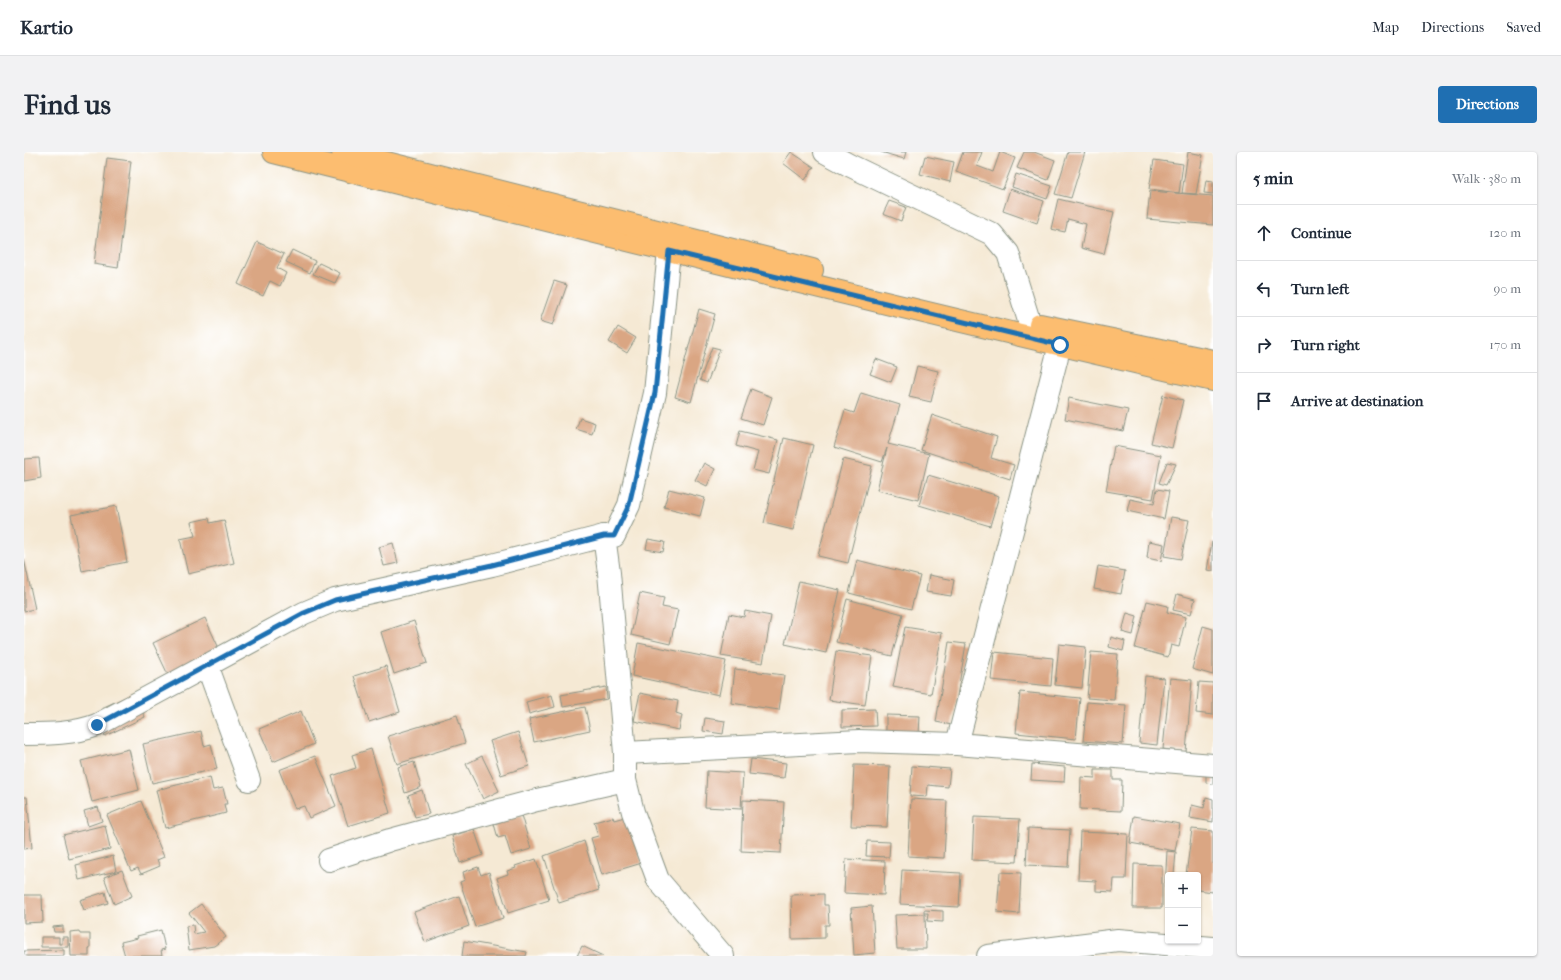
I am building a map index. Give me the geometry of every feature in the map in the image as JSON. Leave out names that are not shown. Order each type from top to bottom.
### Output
[{"type":"main road","points":[[274,152],[1030,324],[1213,361]]},
{"type":"main road","points":[[343,152],[598,225],[669,251],[1060,345],[1213,380]]},
{"type":"street","points":[[825,152],[850,159],[992,234],[1008,253],[1030,324]]},
{"type":"street","points":[[24,734],[49,734],[86,729],[97,725],[304,613],[335,600],[492,565],[604,536],[614,536],[629,505],[655,393],[669,251]]},
{"type":"street","points":[[957,744],[1060,345]]},
{"type":"street","points":[[604,536],[609,573],[625,753],[625,780],[633,812],[658,880],[723,956]]},
{"type":"street","points":[[207,665],[249,780]]},
{"type":"street","points":[[625,753],[859,742],[957,744],[1213,765]]},
{"type":"street","points":[[329,860],[390,840],[537,800],[625,780]]},
{"type":"street","points":[[988,956],[1118,940],[1213,948]]},
{"type":"building","points":[[791,152],[814,167],[805,180],[783,163]]},
{"type":"building","points":[[881,152],[906,152],[904,159]]},
{"type":"building","points":[[963,152],[982,152],[977,166],[993,172],[1000,152],[1015,158],[1003,189],[956,172]]},
{"type":"building","points":[[1024,152],[1034,152],[1055,160],[1048,180],[1017,168]]},
{"type":"building","points":[[1068,152],[1085,152],[1071,198],[1055,194]]},
{"type":"building","points":[[1188,152],[1203,155],[1196,194],[1182,193]]},
{"type":"building","points":[[925,156],[954,162],[950,182],[920,174]]},
{"type":"building","points":[[107,158],[131,161],[118,268],[94,264]]},
{"type":"building","points":[[1154,160],[1183,164],[1179,193],[1149,189]]},
{"type":"building","points":[[1016,174],[1052,186],[1047,199],[1012,187]]},
{"type":"building","points":[[1206,180],[1213,181],[1213,194],[1204,193]]},
{"type":"building","points":[[1010,189],[1044,201],[1037,223],[1003,211]]},
{"type":"building","points":[[1150,191],[1213,196],[1213,225],[1147,219]]},
{"type":"building","points":[[1058,199],[1114,212],[1104,254],[1081,248],[1086,224],[1068,219],[1065,232],[1051,229]]},
{"type":"building","points":[[889,201],[906,207],[901,221],[883,214]]},
{"type":"building","points":[[257,242],[284,254],[277,268],[286,273],[280,286],[270,281],[263,296],[238,284]]},
{"type":"building","points":[[292,250],[315,261],[310,273],[286,262]]},
{"type":"building","points":[[319,263],[340,273],[335,283],[313,274]]},
{"type":"building","points":[[554,281],[567,285],[553,325],[540,321]]},
{"type":"building","points":[[699,309],[715,314],[691,402],[675,397]]},
{"type":"building","points":[[618,327],[636,338],[627,353],[609,342]]},
{"type":"building","points":[[712,347],[720,349],[707,383],[700,380]]},
{"type":"building","points":[[876,359],[897,367],[891,382],[870,374]]},
{"type":"building","points":[[917,366],[938,371],[931,402],[909,397]]},
{"type":"building","points":[[751,389],[772,397],[763,425],[741,418]]},
{"type":"building","points":[[861,393],[900,405],[888,444],[929,454],[918,500],[877,490],[887,448],[882,462],[834,447],[845,410],[854,413]]},
{"type":"building","points":[[1163,395],[1183,400],[1172,448],[1151,443]]},
{"type":"building","points":[[1069,398],[1128,410],[1123,431],[1065,419]]},
{"type":"building","points":[[932,415],[997,437],[991,458],[1014,465],[1010,479],[921,450]]},
{"type":"building","points":[[580,418],[595,423],[592,434],[576,429]]},
{"type":"building","points":[[740,431],[778,440],[769,474],[753,470],[758,452],[736,446]]},
{"type":"building","points":[[784,438],[813,445],[793,530],[764,523]]},
{"type":"building","points":[[1114,446],[1161,455],[1153,499],[1106,491]]},
{"type":"building","points":[[39,458],[41,478],[24,481],[24,459]]},
{"type":"building","points":[[843,459],[872,466],[848,563],[818,556]]},
{"type":"building","points":[[1167,462],[1176,464],[1166,485],[1159,483]]},
{"type":"building","points":[[704,463],[715,469],[707,486],[695,480]]},
{"type":"building","points":[[928,475],[999,496],[990,526],[919,505]]},
{"type":"building","points":[[669,489],[705,498],[700,516],[664,507]]},
{"type":"building","points":[[1157,489],[1169,491],[1164,519],[1127,511],[1130,499],[1154,504]]},
{"type":"building","points":[[116,506],[127,562],[82,571],[71,515]]},
{"type":"building","points":[[1171,517],[1189,520],[1181,559],[1164,556]]},
{"type":"building","points":[[209,518],[210,523],[224,520],[234,563],[188,574],[180,539],[195,536],[191,522]]},
{"type":"building","points":[[648,539],[665,542],[663,552],[646,549]]},
{"type":"building","points":[[1149,541],[1164,544],[1161,561],[1147,558]]},
{"type":"building","points":[[1213,542],[1213,571],[1207,570]]},
{"type":"building","points":[[393,543],[398,563],[384,566],[379,547]]},
{"type":"building","points":[[24,559],[35,609],[24,611]]},
{"type":"building","points":[[857,560],[920,576],[911,609],[849,593]]},
{"type":"building","points":[[1098,566],[1125,571],[1121,594],[1094,589]]},
{"type":"building","points":[[929,575],[954,580],[951,596],[926,592]]},
{"type":"building","points":[[799,581],[840,590],[826,653],[785,644]]},
{"type":"building","points":[[640,593],[664,598],[662,607],[678,610],[670,644],[631,635]]},
{"type":"building","points":[[1177,594],[1195,599],[1191,614],[1173,610]]},
{"type":"building","points":[[847,599],[903,614],[892,656],[836,642]]},
{"type":"building","points":[[1147,601],[1168,606],[1167,612],[1186,617],[1179,647],[1171,645],[1168,657],[1135,648]]},
{"type":"building","points":[[745,611],[771,616],[763,663],[721,656],[729,614],[744,617]]},
{"type":"building","points":[[1127,613],[1137,616],[1133,635],[1122,632]]},
{"type":"building","points":[[205,618],[223,657],[171,681],[153,643]]},
{"type":"building","points":[[414,621],[427,663],[394,674],[381,632]]},
{"type":"building","points":[[1203,626],[1213,629],[1213,675],[1192,669]]},
{"type":"building","points":[[905,627],[942,633],[931,694],[893,687]]},
{"type":"building","points":[[1111,637],[1125,641],[1123,651],[1109,647]]},
{"type":"building","points":[[949,642],[966,644],[952,725],[936,722]]},
{"type":"building","points":[[638,643],[726,661],[719,695],[632,676]]},
{"type":"building","points":[[1059,644],[1086,647],[1082,688],[1055,685]]},
{"type":"building","points":[[836,651],[872,656],[865,705],[829,700]]},
{"type":"building","points":[[994,652],[1053,658],[1051,686],[991,680]]},
{"type":"building","points":[[1091,652],[1118,654],[1114,700],[1087,698]]},
{"type":"building","points":[[386,666],[400,712],[369,722],[354,676]]},
{"type":"building","points":[[735,669],[784,675],[779,710],[731,703]]},
{"type":"building","points":[[1145,676],[1164,678],[1157,745],[1139,743]]},
{"type":"building","points":[[1170,678],[1192,680],[1186,752],[1163,749]]},
{"type":"building","points":[[1199,682],[1213,683],[1213,715],[1196,713]]},
{"type":"building","points":[[606,687],[607,699],[563,707],[561,695]]},
{"type":"building","points":[[1020,692],[1080,698],[1076,739],[1016,733]]},
{"type":"building","points":[[134,693],[145,717],[105,736],[99,724],[109,719],[104,707]]},
{"type":"building","points":[[640,693],[678,701],[676,713],[682,715],[679,730],[634,721]]},
{"type":"building","points":[[552,695],[555,707],[529,714],[526,702]]},
{"type":"building","points":[[1087,702],[1126,705],[1123,744],[1083,741]]},
{"type":"building","points":[[585,707],[590,730],[534,742],[529,719]]},
{"type":"building","points":[[875,709],[876,726],[842,727],[842,710]]},
{"type":"building","points":[[301,711],[314,744],[273,762],[259,729]]},
{"type":"building","points":[[457,715],[465,743],[397,764],[388,736]]},
{"type":"building","points":[[886,715],[920,716],[919,734],[886,732]]},
{"type":"building","points":[[705,718],[725,721],[723,734],[703,731]]},
{"type":"building","points":[[201,731],[204,746],[211,744],[217,769],[152,783],[143,744]]},
{"type":"building","points":[[518,732],[529,766],[501,775],[490,741]]},
{"type":"building","points":[[129,749],[139,790],[92,802],[81,761]]},
{"type":"building","points":[[371,749],[390,813],[348,826],[332,776],[356,768],[352,755]]},
{"type":"building","points":[[315,756],[336,806],[309,818],[304,806],[295,809],[279,770]]},
{"type":"building","points":[[482,756],[499,791],[483,799],[466,764]]},
{"type":"building","points":[[751,759],[786,763],[784,778],[749,774]]},
{"type":"building","points":[[414,762],[421,787],[405,793],[398,767]]},
{"type":"building","points":[[1032,764],[1065,767],[1064,782],[1031,780]]},
{"type":"building","points":[[854,765],[890,766],[887,827],[851,826]]},
{"type":"building","points":[[912,766],[950,769],[948,787],[928,785],[927,797],[910,796]]},
{"type":"building","points":[[1095,770],[1113,770],[1113,780],[1122,780],[1121,811],[1080,809],[1081,777],[1095,778]]},
{"type":"building","points":[[707,771],[743,773],[741,809],[705,807]]},
{"type":"building","points":[[1206,775],[1213,776],[1213,784],[1206,783]]},
{"type":"building","points":[[210,777],[213,790],[223,788],[227,804],[224,804],[226,813],[165,828],[156,790]]},
{"type":"building","points":[[422,790],[429,814],[415,817],[408,795]]},
{"type":"building","points":[[24,797],[27,797],[32,848],[24,849]]},
{"type":"building","points":[[1206,797],[1213,799],[1213,822],[1190,818],[1192,805],[1204,808]]},
{"type":"building","points":[[911,799],[947,801],[944,858],[908,856]]},
{"type":"building","points":[[743,800],[784,802],[781,853],[741,851]]},
{"type":"building","points":[[141,801],[164,857],[157,860],[160,866],[141,874],[138,868],[131,871],[107,815]]},
{"type":"building","points":[[98,807],[102,821],[88,826],[84,811]]},
{"type":"building","points":[[521,815],[531,849],[511,855],[505,836],[498,838],[494,824]]},
{"type":"building","points":[[628,816],[642,863],[602,875],[591,838],[598,836],[594,822],[613,817],[614,820]]},
{"type":"building","points":[[1134,816],[1180,824],[1175,851],[1130,843]]},
{"type":"building","points":[[974,817],[1020,819],[1017,862],[972,860]]},
{"type":"building","points":[[105,825],[110,849],[69,859],[63,835]]},
{"type":"building","points":[[1028,828],[1070,830],[1068,867],[1026,865]]},
{"type":"building","points":[[474,829],[483,855],[460,863],[452,836]]},
{"type":"building","points":[[1192,829],[1213,831],[1213,892],[1201,890],[1201,872],[1186,872]]},
{"type":"building","points":[[1080,832],[1128,834],[1126,879],[1114,879],[1113,892],[1096,891],[1096,881],[1078,880]]},
{"type":"building","points":[[584,841],[599,890],[559,903],[544,856]]},
{"type":"building","points":[[867,841],[890,842],[889,857],[866,856]]},
{"type":"building","points":[[1167,851],[1176,852],[1174,872],[1166,872]]},
{"type":"building","points":[[113,856],[116,871],[79,880],[76,865]]},
{"type":"building","points":[[536,859],[549,900],[508,913],[497,878],[508,874],[507,871],[516,868],[515,866]]},
{"type":"building","points":[[846,859],[885,861],[884,895],[844,893]]},
{"type":"building","points":[[1134,864],[1162,865],[1162,908],[1133,908]]},
{"type":"building","points":[[478,867],[481,875],[489,872],[503,918],[475,927],[460,882],[465,880],[463,872]]},
{"type":"building","points":[[122,870],[132,896],[114,904],[104,877]]},
{"type":"building","points":[[902,870],[961,873],[959,907],[900,904]]},
{"type":"building","points":[[1000,872],[1021,873],[1019,914],[997,912]]},
{"type":"building","points":[[105,892],[108,903],[84,910],[80,900]]},
{"type":"building","points":[[824,894],[824,905],[828,905],[829,925],[825,925],[825,938],[792,939],[791,895]]},
{"type":"building","points":[[24,895],[42,895],[43,922],[24,923]]},
{"type":"building","points":[[459,896],[469,926],[425,942],[414,912]]},
{"type":"building","points":[[201,904],[226,937],[214,946],[189,950],[186,926],[193,925],[194,934],[204,932],[189,913]]},
{"type":"building","points":[[872,906],[875,953],[854,955],[851,908]]},
{"type":"building","points":[[924,910],[943,911],[943,922],[927,921],[928,913],[924,913]]},
{"type":"building","points":[[925,914],[926,949],[897,949],[895,915]]},
{"type":"building","points":[[63,926],[63,932],[54,932],[53,927]]},
{"type":"building","points":[[161,930],[165,949],[161,950],[162,956],[125,956],[121,942]]},
{"type":"building","points":[[79,931],[80,934],[90,934],[89,956],[71,956],[70,932]]},
{"type":"building","points":[[41,937],[59,937],[59,944],[62,944],[62,937],[68,937],[68,947],[41,947]]},
{"type":"building","points":[[464,941],[527,952],[526,956],[462,956]]},
{"type":"building","points":[[582,946],[603,956],[577,956]]},
{"type":"building","points":[[64,950],[64,956],[24,956],[24,951]]},
{"type":"route","points":[[97,725],[304,613],[335,600],[492,565],[604,536],[614,536],[629,505],[655,393],[669,251],[1060,345]]}]
